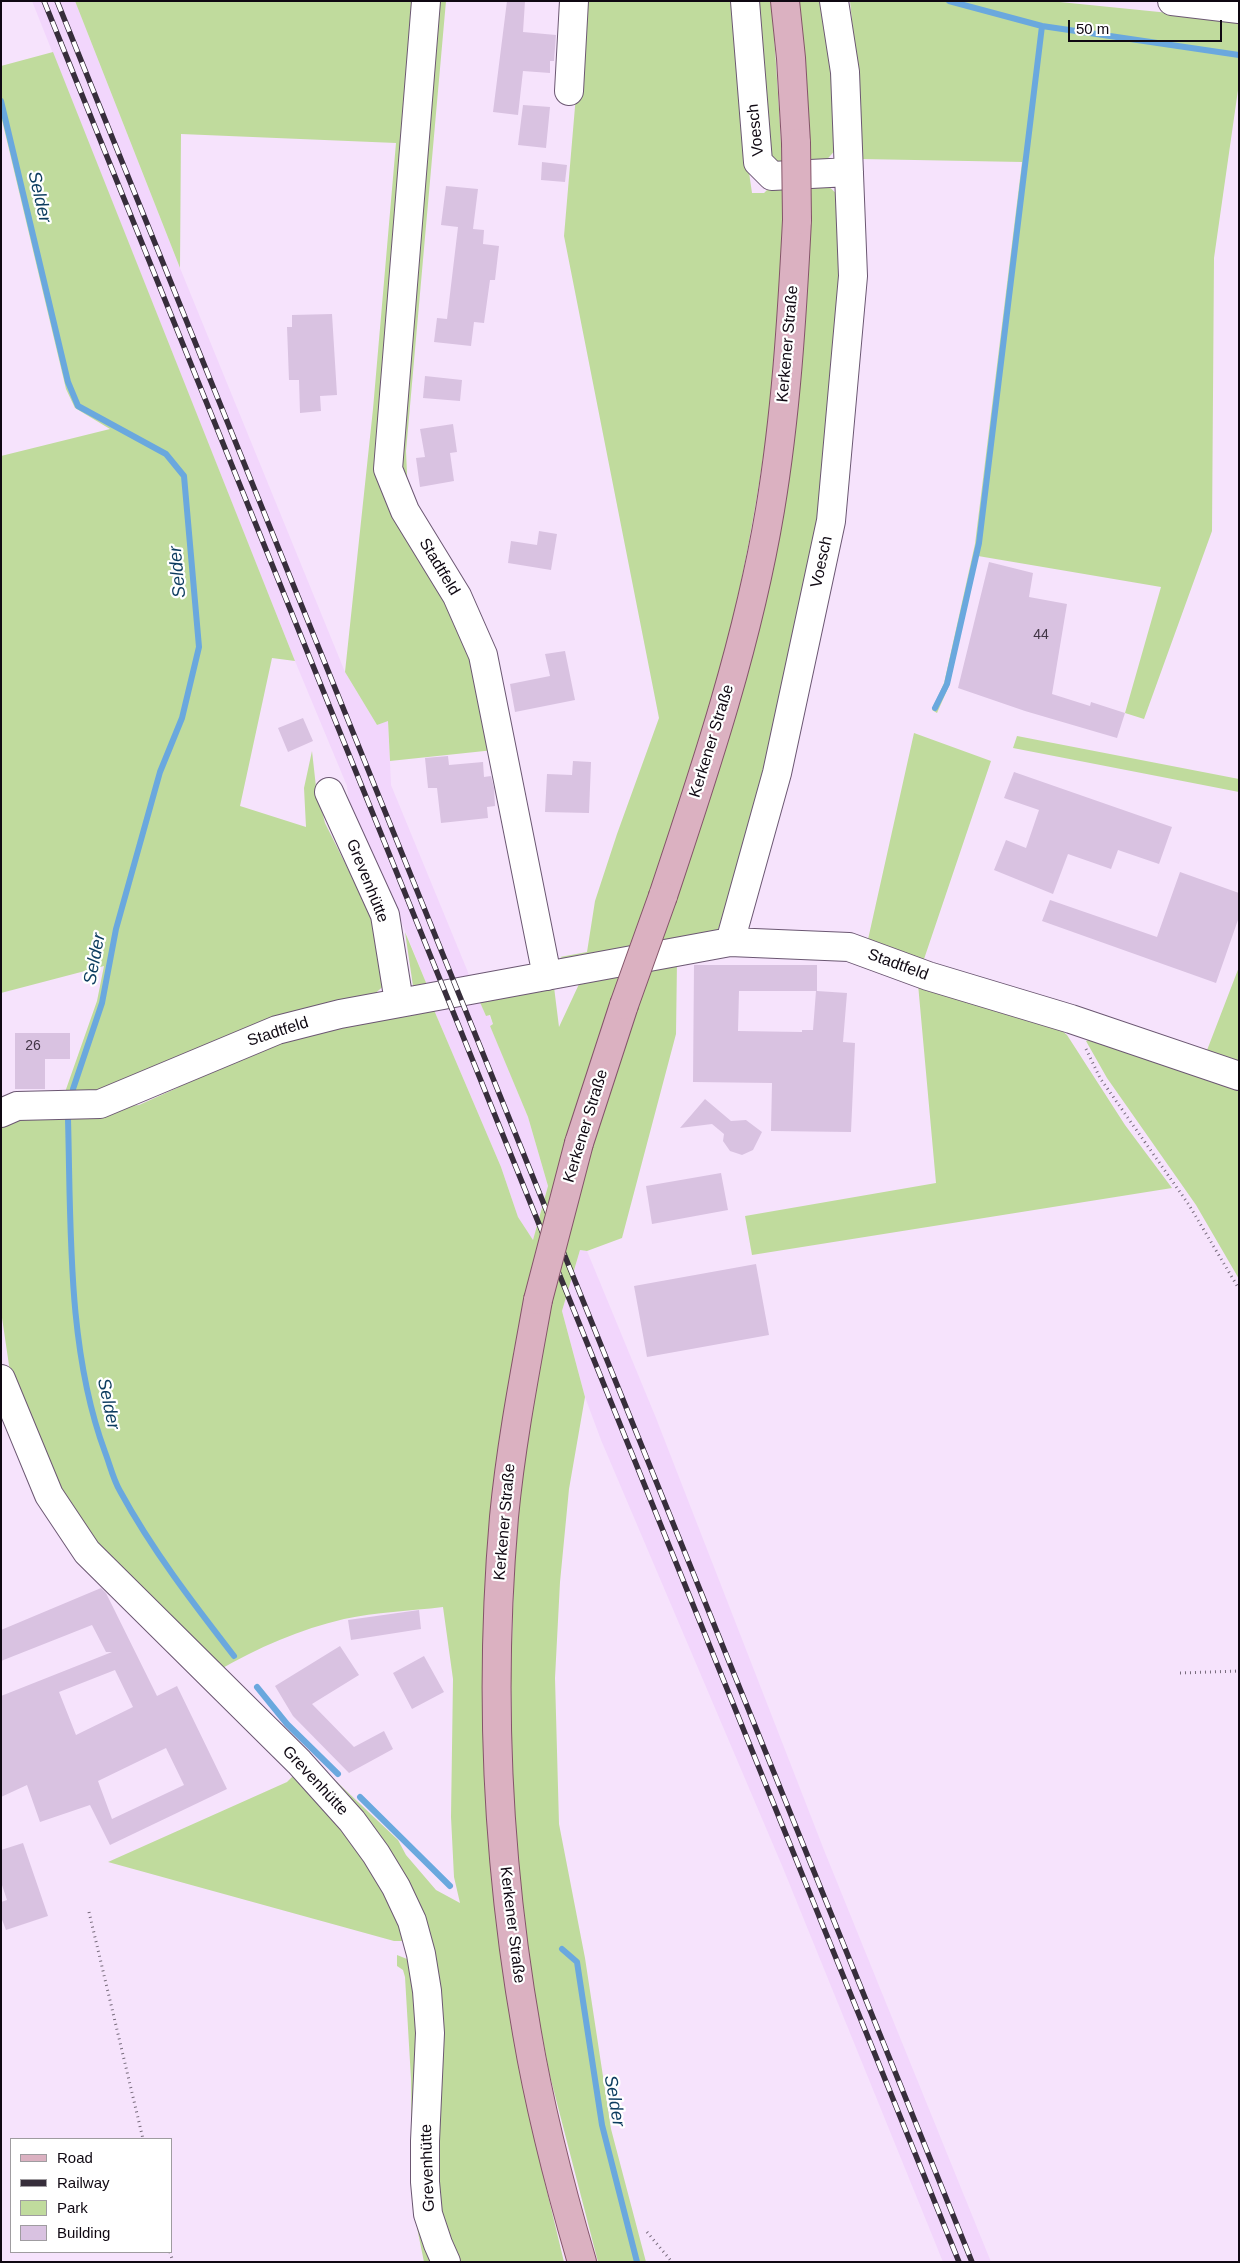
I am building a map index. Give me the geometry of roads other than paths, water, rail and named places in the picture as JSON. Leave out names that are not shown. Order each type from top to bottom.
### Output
[{"type":"main road","name":"Kerkener Straße","points":[[582,2262],[553,2152],[527,2036],[509,1915],[498,1782],[496,1721],[497,1633],[503,1534],[512,1452],[538,1300],[579,1142],[707,761],[743,637],[770,510],[790,346],[797,220],[796,144],[791,58],[785,1]]},
{"type":"street","name":"Stadtfeld","points":[[426,1],[388,469],[405,511],[457,596],[483,655],[546,976]]},
{"type":"street","points":[[569,91],[574,1]]},
{"type":"street","name":"Voesch","points":[[745,1],[758,162],[772,176],[849,172]]},
{"type":"street","name":"Voesch","points":[[730,942],[777,773],[831,521],[853,276],[845,72],[834,1]]},
{"type":"street","points":[[1172,1],[1239,9]]},
{"type":"street","name":"Grevenhütte","points":[[330,792],[385,914],[399,1002]]},
{"type":"street","name":"Stadtfeld","points":[[6,1106],[100,1104],[276,1030],[399,1002],[730,942],[849,946],[928,976],[1071,1019],[1239,1076]]},
{"type":"street","name":"Grevenhütte","points":[[1,1379],[49,1495],[87,1552],[299,1762],[352,1821],[376,1854],[396,1887],[412,1921],[428,1991],[430,2033],[425,2182],[428,2214],[446,2262]]},
{"type":"waterway","points":[[949,1],[1042,26],[1239,55]]},
{"type":"waterway","points":[[935,708],[947,684],[979,543],[1042,26]]},
{"type":"waterway","name":"Selder","points":[[1,101],[68,382],[78,406],[166,454],[184,476],[199,647],[182,718],[160,772],[116,929],[102,1003],[73,1089]]},
{"type":"waterway","name":"Selder","points":[[68,1119],[71,1245],[77,1330],[93,1413],[105,1452],[115,1482],[132,1513],[174,1576],[234,1656]]},
{"type":"waterway","name":"Selder","points":[[257,1687],[287,1724],[338,1774]]},
{"type":"waterway","name":"Selder","points":[[360,1797],[450,1886]]},
{"type":"waterway","name":"Selder","points":[[562,1949],[577,1962],[602,2125],[637,2262]]},
{"type":"railway","points":[[44,1],[959,2262]]},
{"type":"railway","points":[[57,1],[972,2262]]}]
